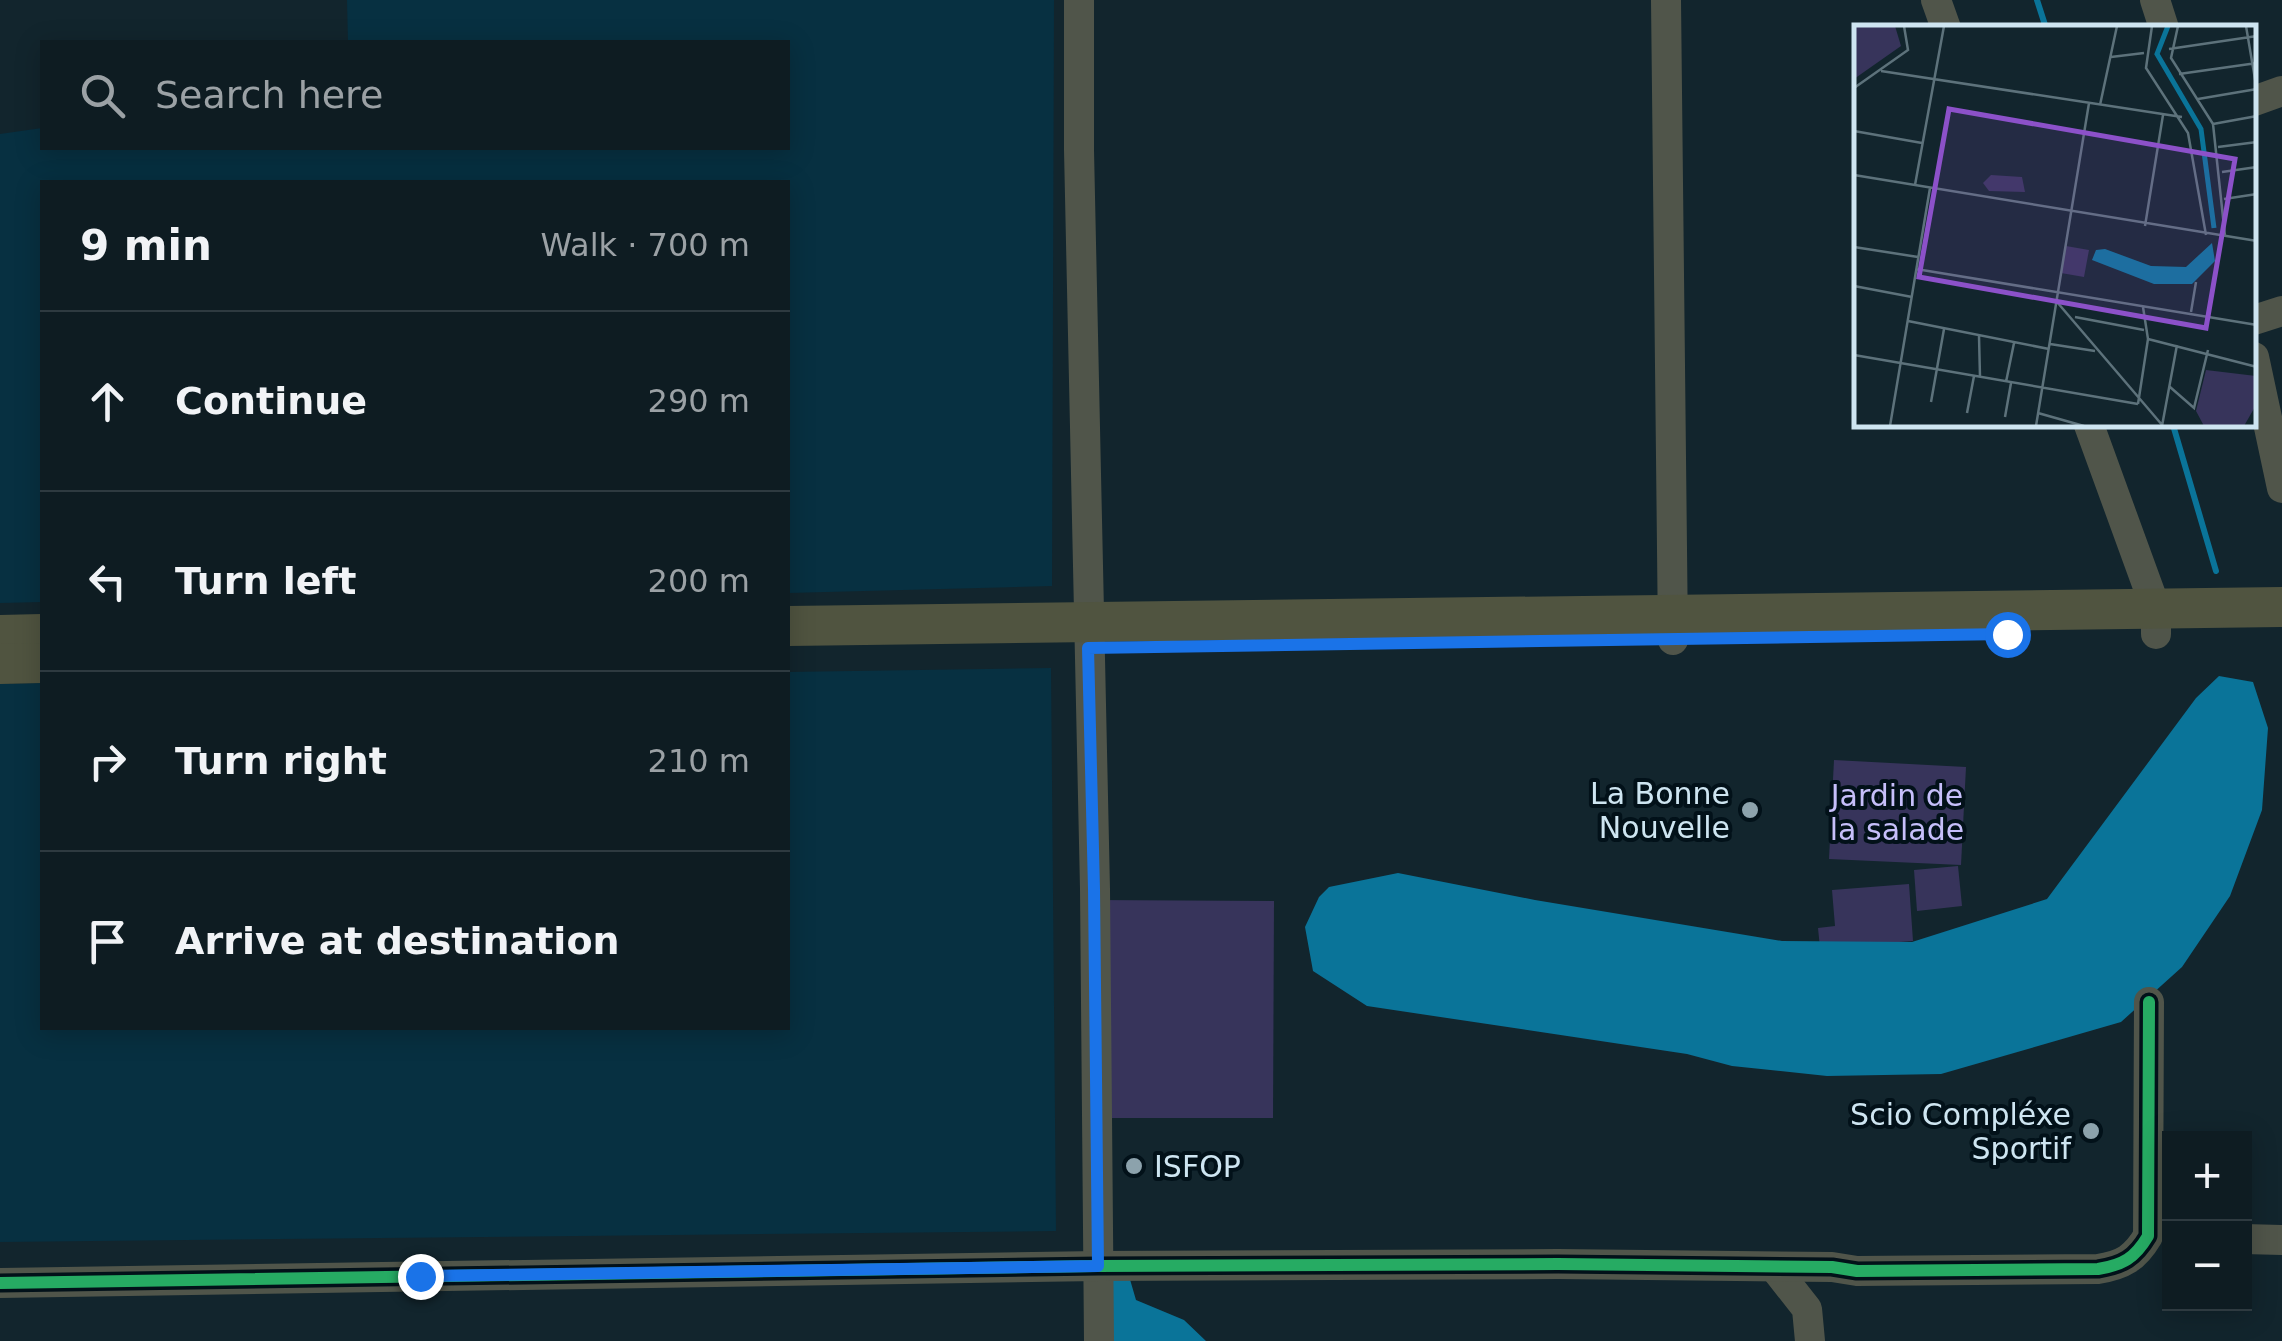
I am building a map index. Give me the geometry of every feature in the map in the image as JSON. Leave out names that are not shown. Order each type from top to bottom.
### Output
[{"type":"main road","points":[[2156,622],[2282,608]]},
{"type":"main road","points":[[790,626],[1087,634],[2156,622],[2282,633]]},
{"type":"main road","points":[[0,634],[40,634]]},
{"type":"main road","points":[[790,651],[1087,634]]},
{"type":"main road","points":[[0,664],[40,663]]},
{"type":"street","points":[[1079,0],[1099,1341]]},
{"type":"street","points":[[1666,0],[1673,627]]},
{"type":"street","points":[[1936,0],[1945,25]]},
{"type":"street","points":[[2155,0],[2163,25]]},
{"type":"street","points":[[2257,99],[2282,91]]},
{"type":"street","points":[[2257,319],[2282,310]]},
{"type":"street","points":[[2257,370],[2282,488]]},
{"type":"street","points":[[2091,428],[2156,622]]},
{"type":"street","points":[[0,1283],[1098,1266],[1558,1264],[1857,1271],[2098,1269],[2118,1266],[2158,1236],[2149,1002]]},
{"type":"street","points":[[2252,1239],[2282,1240]]},
{"type":"street","points":[[1774,1268],[1808,1309],[1810,1341]]},
{"type":"shaded area","points":[[347,0],[1054,0],[1052,586],[790,593],[790,180],[40,180],[40,602],[0,603],[0,134],[40,128],[40,150],[790,150],[790,40],[348,40]]},
{"type":"shaded area","points":[[1051,668],[1056,1231],[0,1242],[0,684],[40,683],[40,1030],[790,1030],[790,672]]},
{"type":"green space","name":"Jardin de la salade","points":[[1834,760],[1966,767],[1961,865],[1829,859]]},
{"type":"green space","name":"Jardin de la salade","points":[[1958,866],[1962,906],[1917,911],[1914,870]]},
{"type":"green space","name":"Jardin de la salade","points":[[1909,884],[1913,941],[1820,948],[1818,928],[1835,926],[1832,890]]},
{"type":"green space","points":[[1091,900],[1274,901],[1273,1118],[1090,1118]]},
{"type":"water","points":[[2219,676],[2253,682],[2268,728],[2262,810],[2230,896],[2182,967],[2121,1022],[1941,1074],[1827,1076],[1732,1066],[1687,1054],[1367,1006],[1313,971],[1305,927],[1319,897],[1329,887],[1398,873],[1782,941],[1912,942],[2047,899],[2196,698]]},
{"type":"water","points":[[1107,1275],[1129,1276],[1136,1300],[1184,1320],[1206,1341],[1108,1341]]},
{"type":"waterway","points":[[2037,0],[2045,25]]},
{"type":"waterway","points":[[2174,428],[2216,571]]},
{"type":"cycle path","points":[[0,1283],[1098,1266],[1558,1264],[1832,1267],[1857,1271],[2098,1269],[2128,1259],[2148,1236],[2149,1002]]},
{"type":"place","name":"La Bonne Nouvelle","points":[[1750,810]]},
{"type":"place","name":"Scio Compléxe Sportif","points":[[2091,1131]]},
{"type":"place","name":"ISFOP","points":[[1134,1166]]},
{"type":"route","points":[[420,1276],[1098,1266],[1088,648],[2007,634]]}]
